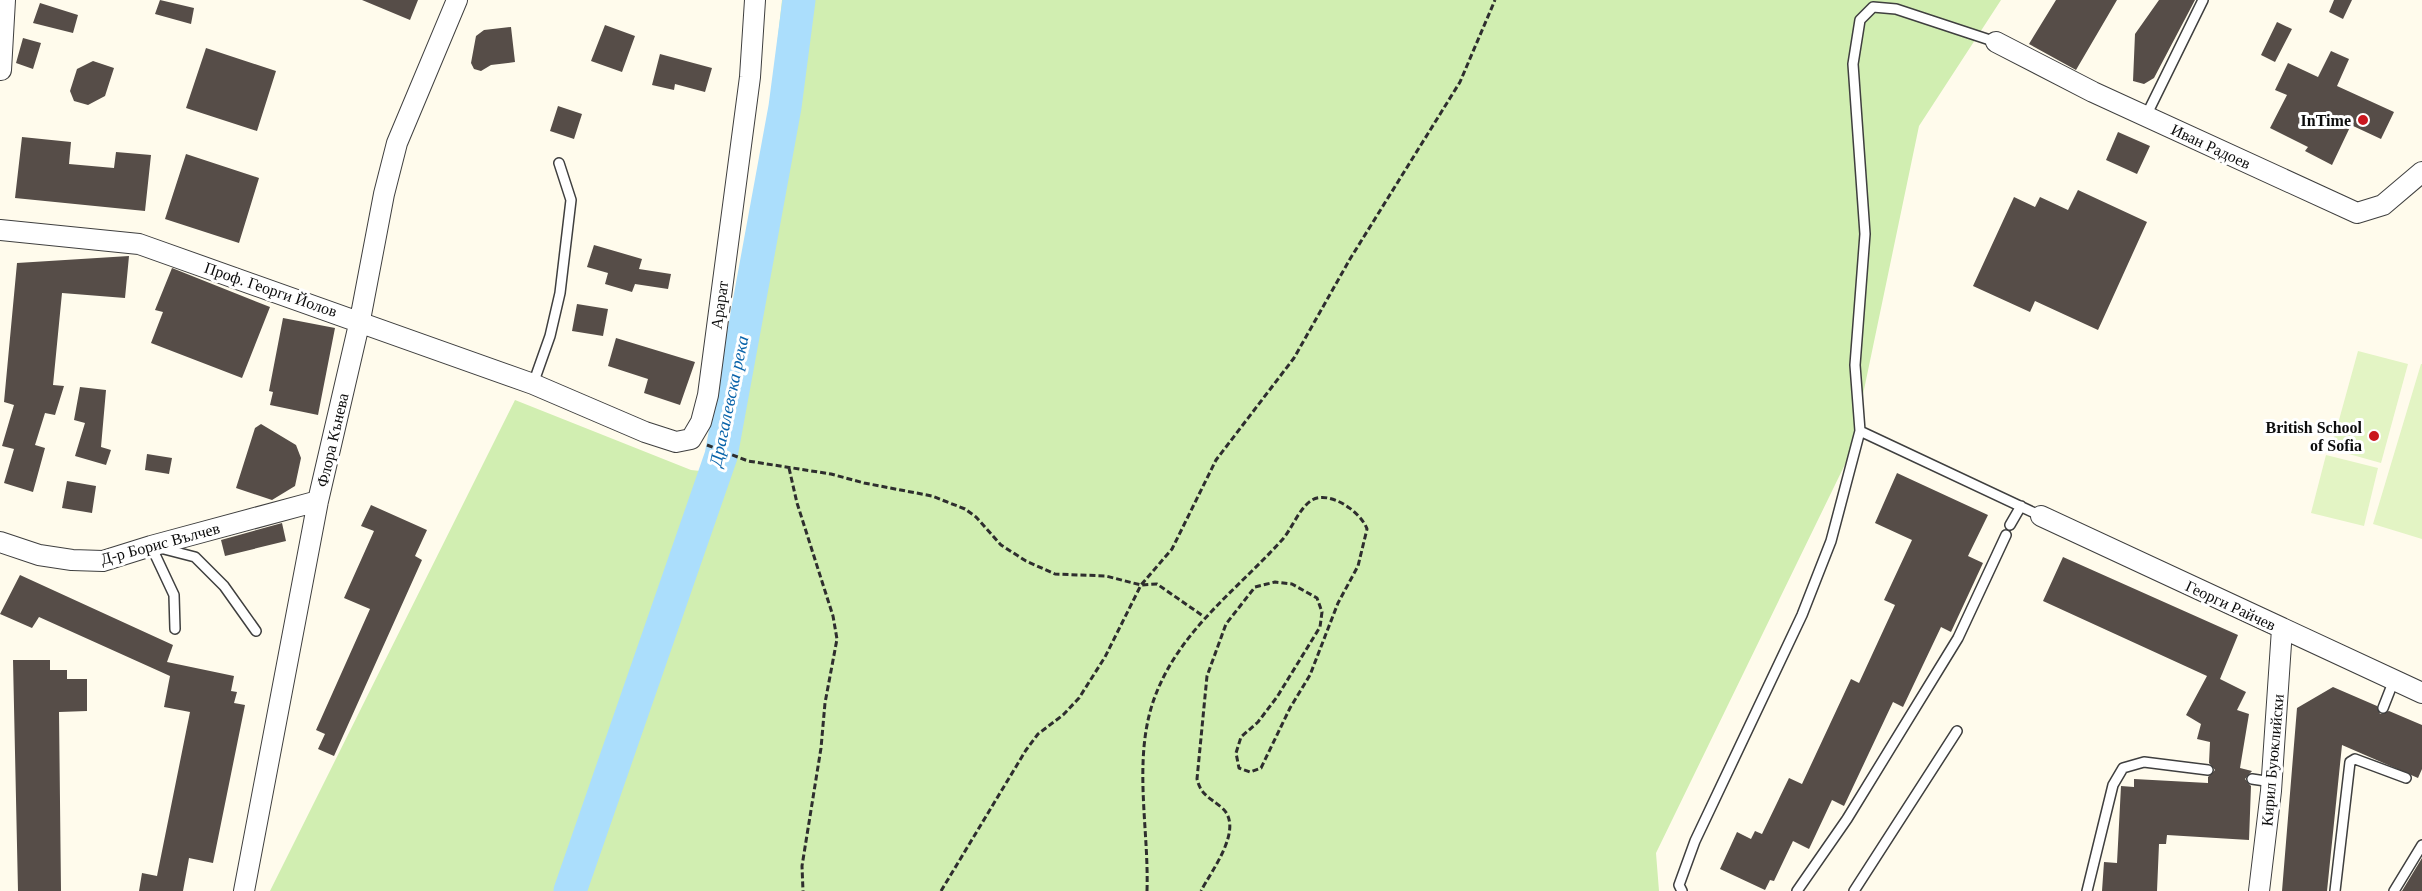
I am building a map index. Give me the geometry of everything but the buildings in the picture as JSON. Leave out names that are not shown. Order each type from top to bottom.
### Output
[{"type":"street","points":[[1,70],[6,0]]},
{"type":"street","name":"Флора Кънева","points":[[244,891],[318,501],[360,320],[384,194],[397,142],[457,0]]},
{"type":"street","name":"Арарат","points":[[691,439],[701,422],[708,395],[750,77],[755,0]]},
{"type":"street","name":"Иван Радоев","points":[[1996,42],[2146,116],[2357,213],[2383,205],[2422,172]]},
{"type":"street","name":"Проф. Георги Йолов","points":[[0,230],[139,244],[360,320],[533,384]]},
{"type":"street","points":[[533,384],[645,432],[676,442],[691,439]]},
{"type":"street","name":"Д-р Борис Вълчев","points":[[0,542],[39,555],[72,561],[103,561],[318,501]]},
{"type":"street","name":"Георги Райчев","points":[[2041,516],[2422,693]]},
{"type":"street","name":"Кирил Буюклийски","points":[[2259,891],[2272,782],[2282,629]]},
{"type":"lane","points":[[2146,116],[2203,0]]},
{"type":"lane","points":[[1682,891],[1679,885],[1695,841],[1802,615],[1827,551],[1860,430],[1855,365],[1865,234],[1853,64],[1860,20],[1873,7],[1896,9],[1996,42]]},
{"type":"lane","points":[[533,384],[550,336],[560,293],[571,200],[559,163]]},
{"type":"lane","points":[[1860,430],[2041,516]]},
{"type":"lane","points":[[2010,525],[2021,506]]},
{"type":"lane","points":[[1797,891],[1847,819],[1958,638],[2006,535]]},
{"type":"lane","points":[[151,546],[174,595],[175,629]]},
{"type":"lane","points":[[151,546],[195,557],[224,586],[256,631]]},
{"type":"lane","points":[[2383,708],[2394,680]]},
{"type":"lane","points":[[1854,891],[1957,731]]},
{"type":"lane","points":[[2335,891],[2350,762],[2361,758],[2406,778]]},
{"type":"lane","points":[[2087,891],[2113,785],[2123,768],[2144,762],[2208,770]]},
{"type":"lane","points":[[2252,778],[2272,782]]},
{"type":"lane","points":[[2394,891],[2422,845]]},
{"type":"path","points":[[940,891],[1026,750],[1038,734],[1063,715],[1079,698],[1105,657],[1141,585],[1172,549],[1216,460],[1294,358],[1350,259],[1460,82],[1495,0]]},
{"type":"path","points":[[691,439],[748,461],[831,474],[932,496],[964,509],[976,517],[1001,545],[1026,561],[1055,574],[1106,576],[1141,585],[1156,584],[1166,588],[1204,616]]},
{"type":"path","points":[[789,468],[796,503],[833,616],[837,639],[825,703],[821,748],[802,866],[803,891]]},
{"type":"path","points":[[1148,891],[1149,850],[1142,778],[1150,715],[1163,678],[1204,616],[1282,540],[1314,499],[1341,502],[1365,523],[1366,540],[1358,566],[1338,603],[1310,675],[1290,708],[1267,759],[1261,768],[1250,772],[1239,768],[1236,761],[1238,743],[1277,698],[1320,627],[1322,612],[1317,598],[1307,591],[1292,584],[1262,584],[1249,592],[1244,604],[1226,624],[1220,636],[1207,676],[1204,731],[1197,772],[1200,789],[1225,812],[1230,826],[1229,837],[1201,891]]},
{"type":"green space","points":[[782,0],[2001,0],[1919,126],[1851,452],[1656,853],[1659,891],[270,891],[515,400],[691,470],[730,474]]},
{"type":"green space","points":[[2358,351],[2408,364],[2381,463],[2331,449]]},
{"type":"green space","points":[[2422,364],[2422,539],[2373,524]]},
{"type":"green space","points":[[2326,455],[2378,468],[2364,526],[2311,513]]},
{"type":"waterway","name":"Драгалевска река","points":[[570,891],[721,456],[785,107],[799,0]]},
{"type":"place","name":"InTime","points":[[2363,120]]},
{"type":"place","name":"British School of Sofia","points":[[2374,436]]}]
